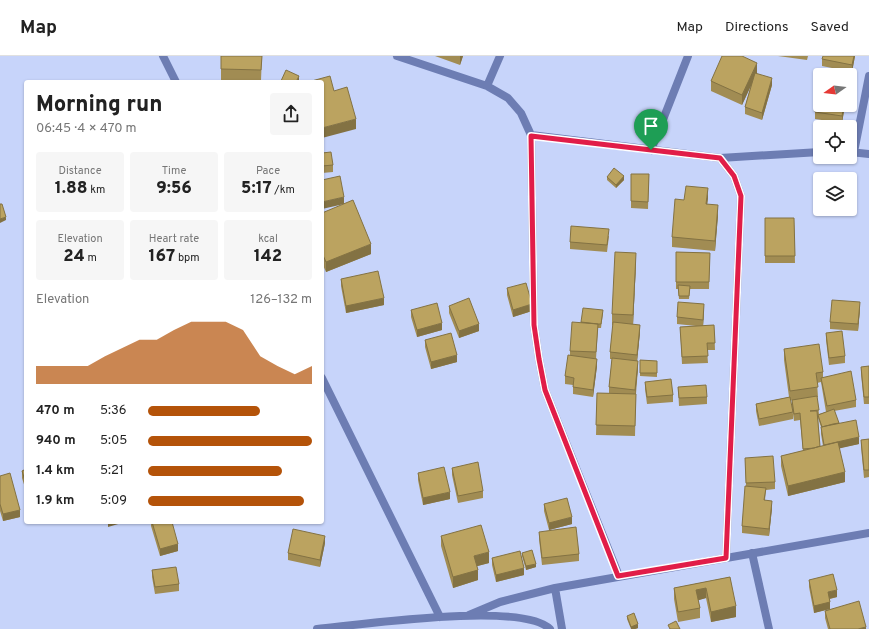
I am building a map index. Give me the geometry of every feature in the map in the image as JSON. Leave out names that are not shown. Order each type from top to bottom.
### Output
[{"type":"street","points":[[163,56],[175,80]]},
{"type":"street","points":[[397,56],[487,86],[508,98],[521,113],[531,136],[534,325],[545,390],[618,576]]},
{"type":"street","points":[[487,86],[500,56]]},
{"type":"street","points":[[651,150],[688,56]]},
{"type":"street","points":[[857,130],[869,76]]},
{"type":"street","points":[[531,136],[720,158],[813,152]]},
{"type":"street","points":[[857,153],[869,154]]},
{"type":"street","points":[[720,158],[734,176],[741,196],[726,558]]},
{"type":"street","points":[[324,382],[440,616]]},
{"type":"street","points":[[468,615],[500,602],[555,588],[869,533]]},
{"type":"street","points":[[752,553],[769,629]]},
{"type":"street","points":[[555,588],[562,629]]},
{"type":"street","points":[[317,629],[440,616],[468,615],[533,619],[550,629]]},
{"type":"building","points":[[221,56],[262,56],[261,70],[221,69]]},
{"type":"building","points":[[722,56],[742,56],[757,63],[742,95],[711,81]]},
{"type":"building","points":[[823,56],[854,56],[852,65],[822,59]]},
{"type":"building","points":[[286,70],[299,76],[297,80],[281,80]]},
{"type":"building","points":[[755,73],[772,78],[762,113],[745,107]]},
{"type":"building","points":[[330,76],[334,91],[347,87],[356,119],[324,127],[324,80],[315,80]]},
{"type":"building","points":[[815,112],[843,112],[842,116]]},
{"type":"building","points":[[331,152],[333,165],[324,166],[324,153]]},
{"type":"building","points":[[614,168],[624,176],[616,185],[607,177]]},
{"type":"building","points":[[631,174],[649,174],[648,202],[631,201]]},
{"type":"building","points":[[340,176],[344,197],[324,202],[324,180]]},
{"type":"building","points":[[686,186],[708,188],[706,204],[718,205],[715,241],[672,237],[675,199],[684,200]]},
{"type":"building","points":[[353,200],[371,244],[326,262],[324,258],[324,212]]},
{"type":"building","points":[[0,204],[2,204],[6,217],[0,219]]},
{"type":"building","points":[[765,218],[794,218],[795,256],[765,256]]},
{"type":"building","points":[[571,226],[609,229],[607,245],[570,242]]},
{"type":"building","points":[[615,252],[636,253],[633,315],[612,314]]},
{"type":"building","points":[[676,252],[710,253],[709,282],[676,282]]},
{"type":"building","points":[[378,271],[384,298],[346,306],[341,279]]},
{"type":"building","points":[[526,283],[532,304],[513,310],[507,288]]},
{"type":"building","points":[[678,285],[690,286],[689,296],[679,296]]},
{"type":"building","points":[[469,298],[479,324],[459,331],[449,306]]},
{"type":"building","points":[[832,300],[860,302],[858,324],[830,322]]},
{"type":"building","points":[[678,302],[704,304],[703,320],[677,317]]},
{"type":"building","points":[[437,303],[442,323],[417,330],[411,310]]},
{"type":"building","points":[[583,308],[603,310],[601,324],[581,322]]},
{"type":"building","points":[[572,322],[598,324],[596,352],[570,351]]},
{"type":"building","points":[[613,322],[640,325],[637,355],[610,352]]},
{"type":"building","points":[[714,325],[715,343],[707,343],[708,356],[682,357],[680,327]]},
{"type":"building","points":[[842,331],[845,356],[829,358],[826,333]]},
{"type":"building","points":[[451,333],[457,355],[431,362],[425,340]]},
{"type":"building","points":[[819,344],[823,372],[816,373],[818,387],[790,391],[784,349]]},
{"type":"building","points":[[568,355],[597,359],[593,390],[573,387],[574,378],[565,376]]},
{"type":"building","points":[[612,358],[638,361],[635,390],[609,387]]},
{"type":"building","points":[[640,360],[657,361],[657,373],[640,373]]},
{"type":"building","points":[[869,366],[869,397],[864,397],[861,367]]},
{"type":"building","points":[[851,371],[856,400],[827,406],[821,378]]},
{"type":"building","points":[[671,379],[673,395],[647,397],[645,382]]},
{"type":"building","points":[[706,385],[707,397],[679,398],[678,387]]},
{"type":"building","points":[[597,393],[636,394],[635,426],[596,425]]},
{"type":"building","points":[[817,396],[819,410],[810,411],[817,411],[820,446],[803,449],[800,413],[794,414],[792,400]]},
{"type":"building","points":[[790,397],[793,412],[759,419],[756,404]]},
{"type":"building","points":[[834,409],[839,423],[822,427],[818,415]]},
{"type":"building","points":[[856,420],[859,437],[824,445],[821,427]]},
{"type":"building","points":[[869,439],[869,470],[864,470],[861,440]]},
{"type":"building","points":[[838,442],[845,472],[788,486],[781,456]]},
{"type":"building","points":[[773,456],[775,482],[746,483],[745,458]]},
{"type":"building","points":[[478,462],[483,491],[458,496],[452,468]]},
{"type":"building","points":[[444,467],[450,492],[423,498],[418,473]]},
{"type":"building","points":[[10,473],[20,510],[3,514],[0,504],[0,476]]},
{"type":"building","points":[[745,486],[766,488],[764,500],[772,501],[769,529],[742,526]]},
{"type":"building","points":[[567,498],[572,517],[549,523],[544,504]]},
{"type":"building","points":[[153,524],[173,524],[178,544],[160,549]]},
{"type":"building","points":[[481,525],[489,552],[474,556],[478,570],[453,577],[441,536]]},
{"type":"building","points":[[576,527],[579,554],[542,558],[539,532]]},
{"type":"building","points":[[293,529],[325,536],[320,560],[288,553]]},
{"type":"building","points":[[532,550],[536,564],[526,566],[522,553]]},
{"type":"building","points":[[520,551],[524,568],[496,575],[492,558]]},
{"type":"building","points":[[176,567],[179,584],[155,587],[152,570]]},
{"type":"building","points":[[833,574],[837,590],[828,592],[830,602],[814,606],[809,580]]},
{"type":"building","points":[[730,577],[736,606],[711,612],[706,588],[696,590],[700,608],[678,612],[674,588]]},
{"type":"building","points":[[859,601],[866,627],[858,629],[830,629],[825,611]]},
{"type":"building","points":[[634,613],[638,624],[631,627],[627,616]]},
{"type":"building","points":[[676,621],[680,629],[670,629],[668,625]]},
{"type":"route","points":[[531,136],[651,150],[720,158],[734,176],[741,196],[726,558],[618,576],[545,390],[534,325],[531,136]]}]
